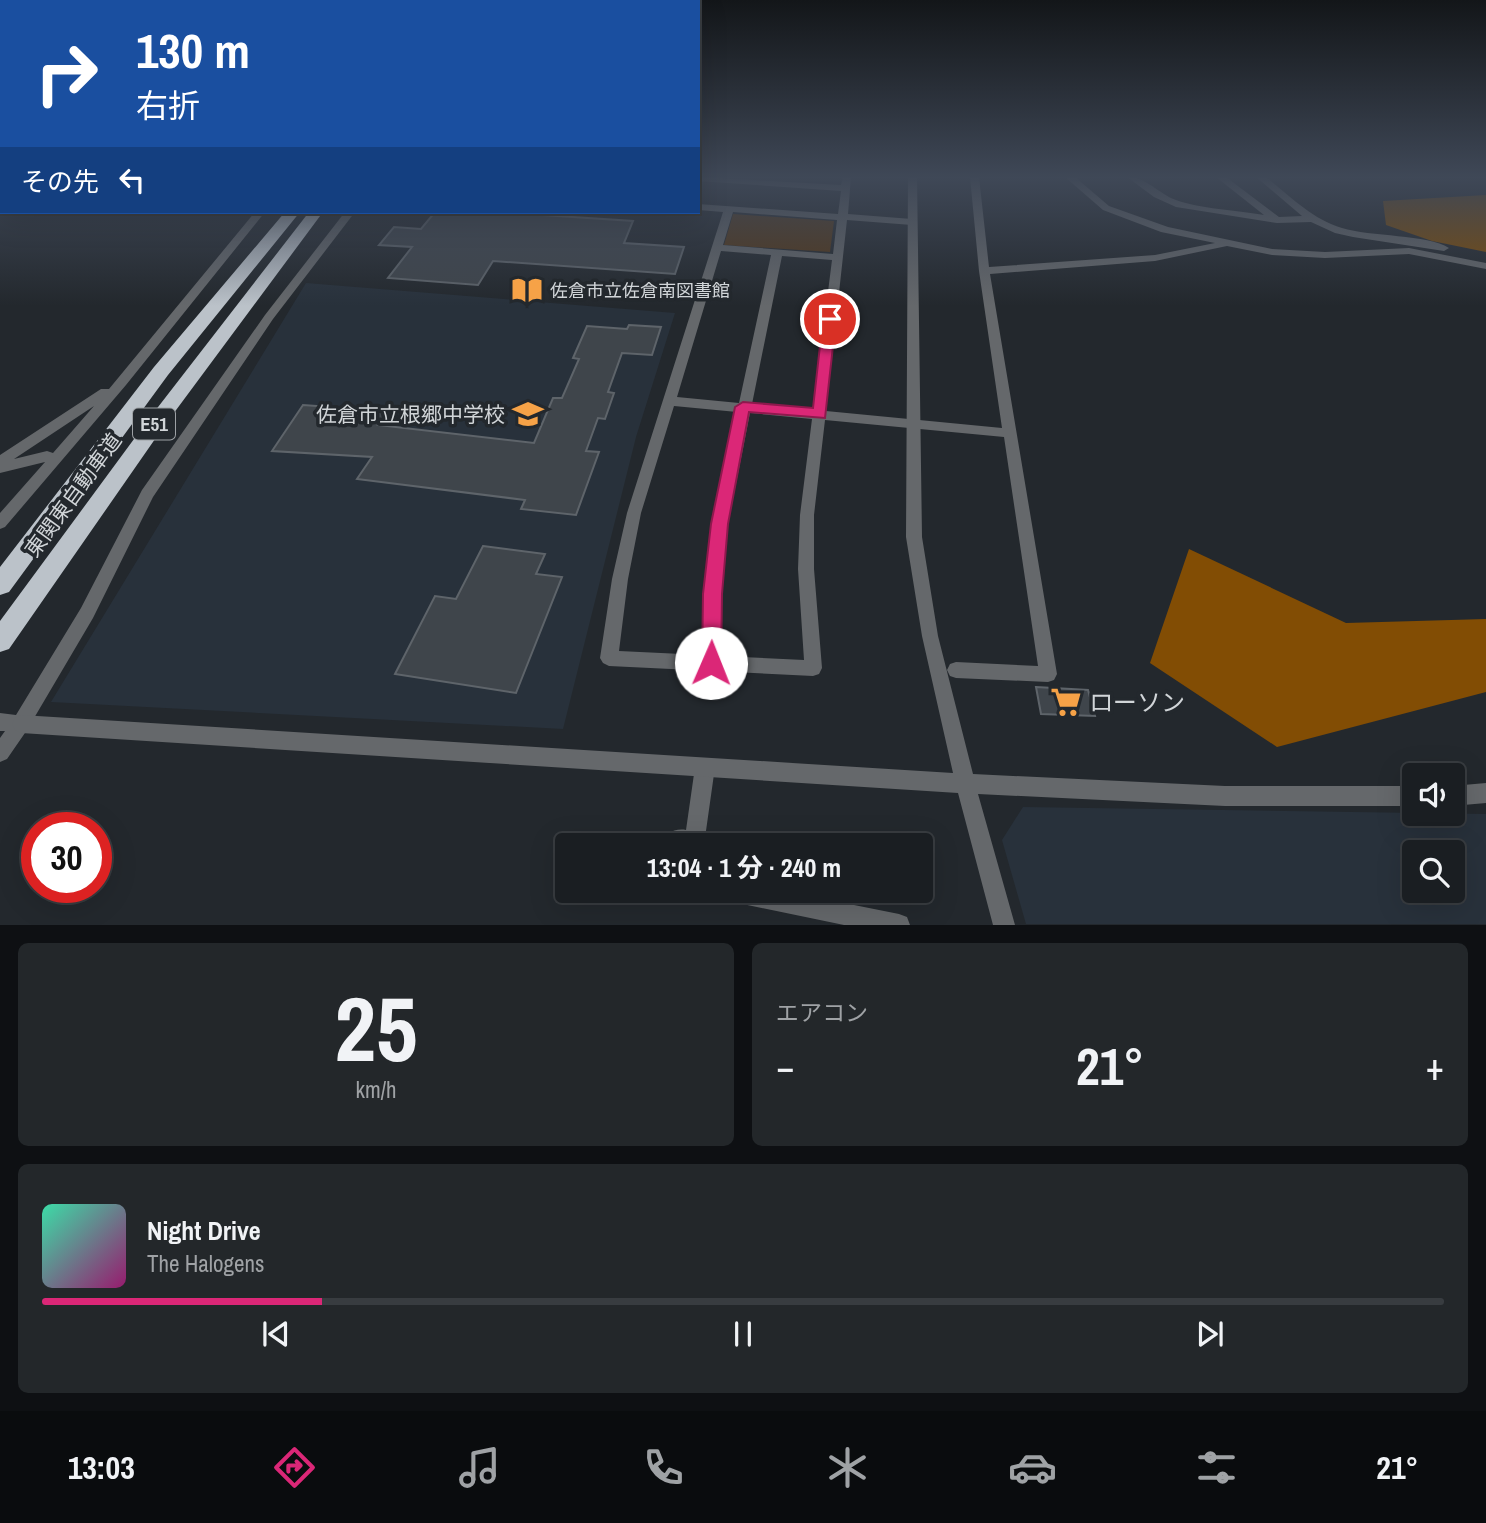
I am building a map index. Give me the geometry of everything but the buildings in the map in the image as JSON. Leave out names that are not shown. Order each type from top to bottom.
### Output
[{"type":"highway","name":"東関東自動車道","points":[[0,585],[161,371],[286,220]]},
{"type":"highway","name":"東関東自動車道","points":[[0,641],[192,373],[310,220]]},
{"type":"street","points":[[0,523],[122,382],[253,220]]},
{"type":"street","points":[[0,753],[21,724],[87,613],[147,494],[269,317],[344,220]]},
{"type":"street","points":[[721,220],[716,248],[634,513],[620,579],[609,658],[813,668],[807,542],[842,220]]},
{"type":"street","points":[[886,220],[912,222],[914,537],[921,593],[938,681],[1002,924]]},
{"type":"street","points":[[956,670],[1048,674],[984,271],[979,220]]},
{"type":"street","points":[[1139,220],[1165,230],[1227,244],[1294,255],[1409,251],[1486,266]]},
{"type":"street","points":[[1316,220],[1335,229],[1418,242],[1486,258]]},
{"type":"street","points":[[984,271],[1155,258],[1227,244]]},
{"type":"street","points":[[716,248],[837,257]]},
{"type":"street","points":[[711,663],[713,594],[720,524],[777,253]]},
{"type":"street","points":[[0,462],[122,382]]},
{"type":"street","points":[[669,401],[1010,433]]},
{"type":"street","points":[[0,468],[47,456],[52,461]]},
{"type":"street","points":[[0,722],[967,783],[1225,796],[1402,796]]},
{"type":"street","points":[[695,833],[705,767]]},
{"type":"street","points":[[1465,795],[1486,793]]},
{"type":"street","points":[[792,903],[899,925]]},
{"type":"shaded area","points":[[731,220],[834,221],[830,252],[724,245]]},
{"type":"shaded area","points":[[1385,220],[1486,220],[1486,252],[1432,241],[1386,225]]},
{"type":"shaded area","points":[[306,283],[675,313],[636,437],[563,729],[51,702]]},
{"type":"shaded area","points":[[1189,549],[1346,623],[1486,619],[1486,692],[1277,747],[1150,663]]},
{"type":"shaded area","points":[[1023,807],[1402,813],[1402,826],[1465,826],[1465,814],[1486,814],[1486,924],[1026,924],[1002,840]]},
{"type":"place","name":"佐倉市立佐倉南図書館","points":[[527,290]]},
{"type":"place","name":"佐倉市立根郷中学校","points":[[528,414]]},
{"type":"place","name":"ローソン","points":[[1066,702]]},
{"type":"route","points":[[711,663],[713,594],[720,524],[743,407],[819,414],[830,319]]}]
